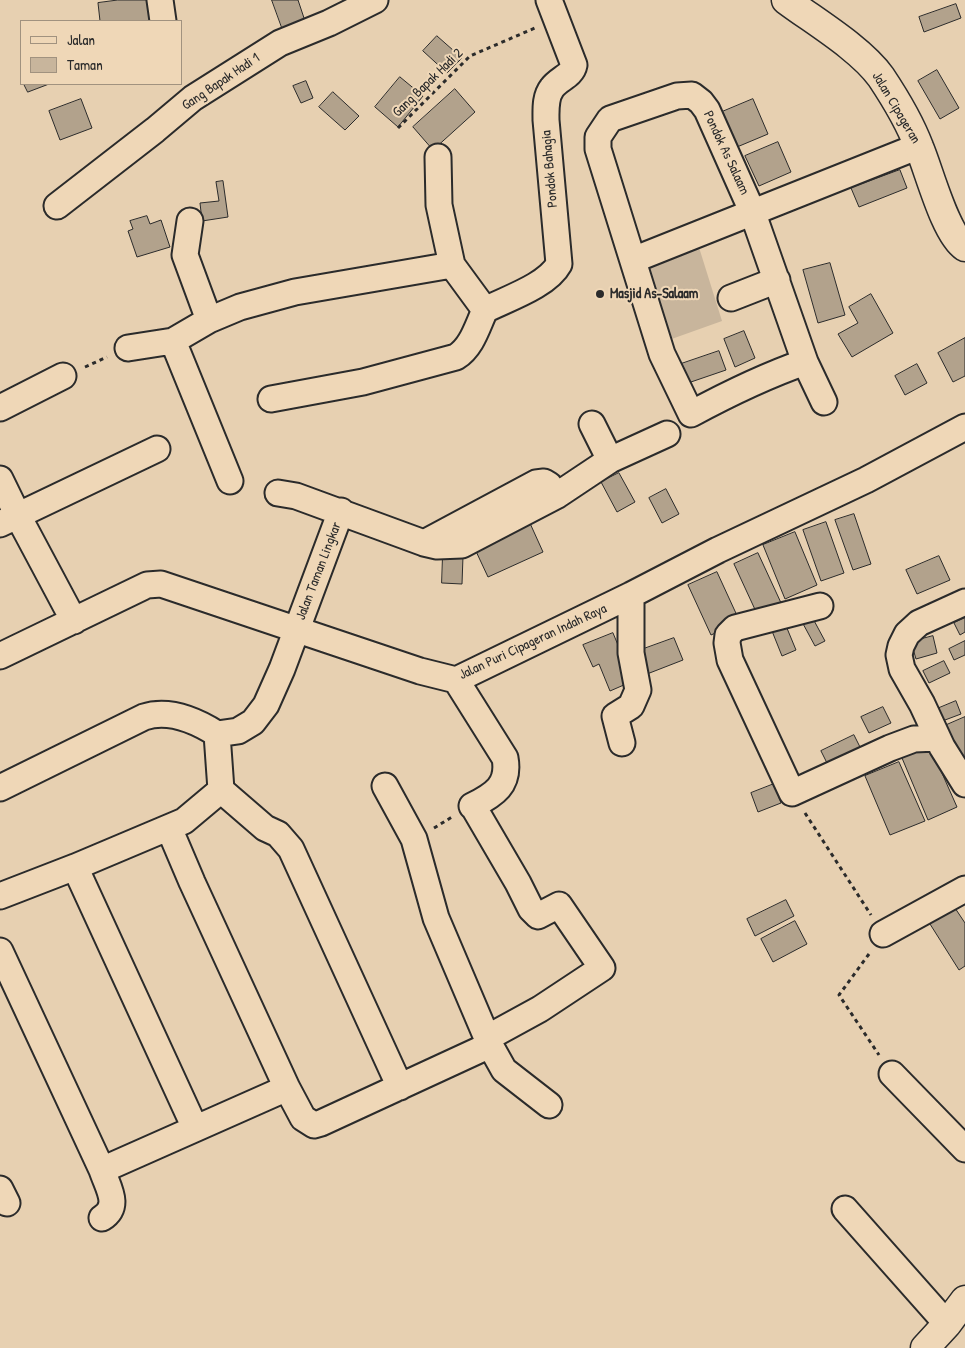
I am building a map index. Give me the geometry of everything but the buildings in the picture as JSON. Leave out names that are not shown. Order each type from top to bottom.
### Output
[{"type":"street","name":"Gang Bapak Hadi 1","points":[[57,206],[155,130],[186,88],[375,0]]},
{"type":"street","name":"Jalan Cipageran","points":[[786,0],[840,39],[880,76],[919,146],[946,218],[960,244],[965,247]]},
{"type":"street","name":"Pondok Bahagia","points":[[485,310],[538,284],[555,271],[559,264],[546,102],[552,88],[572,70],[574,65],[552,9]]},
{"type":"street","name":"Pondok As Salaam","points":[[805,362],[756,381],[690,414],[662,354],[598,149],[598,138],[610,119],[677,96],[692,95],[701,102],[707,110],[752,212],[805,362],[824,402]]},
{"type":"street","name":"Pondok As Salaam","points":[[633,260],[919,146]]},
{"type":"street","points":[[271,399],[363,382],[456,357],[464,352],[470,344],[485,310],[452,266],[439,205],[438,157]]},
{"type":"street","points":[[190,221],[185,255],[208,320]]},
{"type":"street","points":[[128,348],[173,341],[208,320],[240,307],[295,292],[452,266]]},
{"type":"street","points":[[731,298],[777,280]]},
{"type":"street","points":[[173,341],[230,481]]},
{"type":"street","points":[[0,408],[63,376]]},
{"type":"street","points":[[592,424],[610,460]]},
{"type":"street","name":"Jalan Puri Cipageran Indah Raya","points":[[0,656],[147,585],[161,584],[420,671],[456,680],[631,595],[718,550],[866,480],[965,428]]},
{"type":"street","name":"Jalan Taman Lingkar","points":[[217,734],[238,731],[253,722],[266,704],[298,629],[342,511],[424,543],[437,546],[462,545],[556,496],[610,460],[668,434]]},
{"type":"street","points":[[9,520],[157,449]]},
{"type":"street","points":[[0,479],[9,520],[74,621]]},
{"type":"street","points":[[278,493],[296,496],[342,511]]},
{"type":"street","points":[[622,743],[615,716],[631,706],[638,690],[630,653],[631,595]]},
{"type":"street","points":[[965,602],[919,623],[907,634],[899,655],[902,669],[922,704],[937,738],[965,784]]},
{"type":"street","points":[[820,606],[735,628],[728,635],[727,643],[730,660],[792,793],[890,748],[914,740],[937,738]]},
{"type":"street","points":[[170,828],[192,882],[287,1088],[303,1118],[314,1125],[321,1123],[400,1087],[488,1041],[602,968],[559,905],[538,916],[531,909],[518,882],[473,806],[496,792],[505,779],[507,769],[505,758],[456,680]]},
{"type":"street","points":[[0,788],[154,714],[167,713],[200,723],[217,734],[221,790],[265,828],[278,834],[291,849],[400,1087]]},
{"type":"street","points":[[385,786],[414,839],[436,918],[488,1041],[504,1070],[549,1105]]},
{"type":"street","points":[[0,896],[75,868],[170,828],[184,821],[221,790]]},
{"type":"street","points":[[75,868],[195,1128]]},
{"type":"street","points":[[883,934],[965,889]]},
{"type":"street","points":[[0,951],[102,1170],[113,1204],[112,1210],[102,1218]]},
{"type":"street","points":[[892,1074],[965,1149]]},
{"type":"street","points":[[102,1170],[287,1088]]},
{"type":"street","points":[[845,1210],[947,1324]]},
{"type":"street","points":[[925,1348],[947,1324],[965,1300]]},
{"type":"path","name":"Gang Bapak Hadi 2","points":[[398,128],[470,56],[552,9]]},
{"type":"path","points":[[63,376],[128,348]]},
{"type":"path","points":[[792,793],[883,934],[839,995],[892,1074]]},
{"type":"path","points":[[414,839],[473,806]]},
{"type":"green space","points":[[697,241],[722,321],[666,341],[641,266]]},
{"type":"place","name":"Masjid As-Salaam","points":[[600,294]]}]
